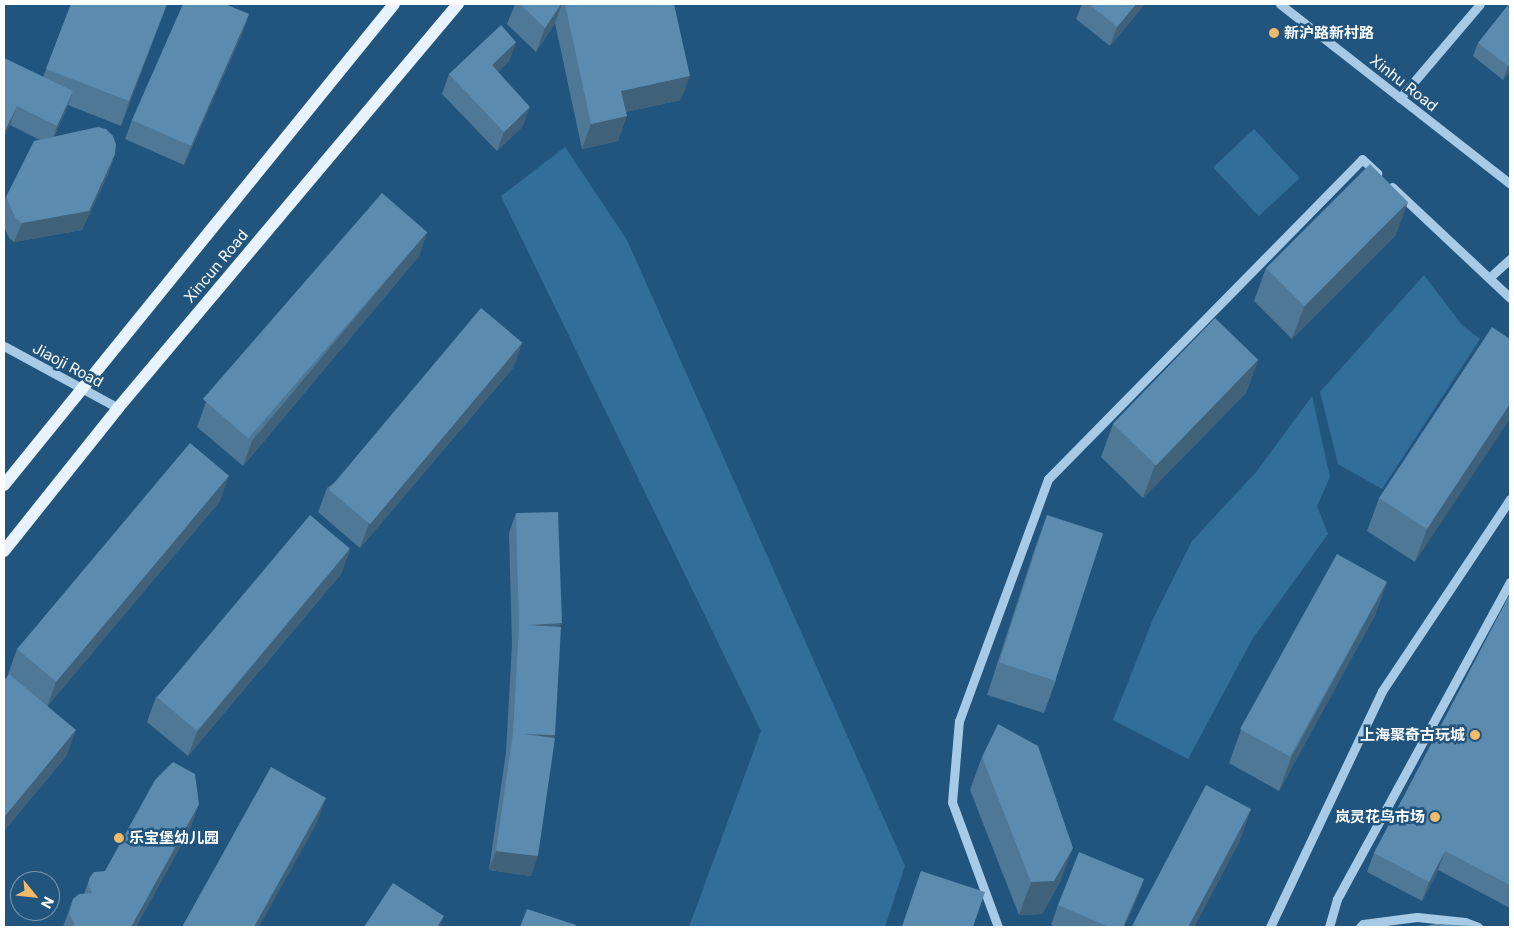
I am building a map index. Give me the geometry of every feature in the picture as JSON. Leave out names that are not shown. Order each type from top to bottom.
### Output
[{"type":"main road","name":"Xincun Road","points":[[4,485],[394,4]]},
{"type":"main road","name":"Xincun Road","points":[[4,551],[118,408],[458,4]]},
{"type":"street","name":"Xinhu Road","points":[[1280,4],[1510,184]]},
{"type":"street","points":[[1400,98],[1480,4]]},
{"type":"street","points":[[998,927],[952,802],[959,720],[1048,479],[1362,159],[1490,277],[1510,298]]},
{"type":"street","points":[[1490,277],[1510,259]]},
{"type":"street","name":"Jiaoji Road","points":[[4,346],[118,408]]},
{"type":"street","points":[[1270,927],[1382,691],[1510,499]]},
{"type":"street","points":[[1329,927],[1338,900],[1510,582]]},
{"type":"street","points":[[1360,927],[1363,924],[1417,918],[1465,922],[1478,927]]},
{"type":"shaded area","points":[[1254,129],[1300,178],[1259,216],[1213,167]]},
{"type":"shaded area","points":[[565,147],[627,240],[905,866],[885,927],[689,927],[761,731],[501,196]]},
{"type":"shaded area","points":[[1424,275],[1462,325],[1480,339],[1382,489],[1338,464],[1320,392]]},
{"type":"shaded area","points":[[1312,396],[1330,477],[1317,506],[1328,534],[1253,638],[1188,759],[1113,720],[1153,619],[1192,541],[1257,471]]},
{"type":"building","points":[[71,4],[167,4],[129,101],[46,69]]},
{"type":"building","points":[[183,4],[225,4],[249,14],[191,146],[132,120]]},
{"type":"building","points":[[520,4],[561,4],[545,28]]},
{"type":"building","points":[[565,4],[674,4],[690,76],[621,91],[627,116],[591,124]]},
{"type":"building","points":[[1089,4],[1136,4],[1117,27]]},
{"type":"building","points":[[1509,4],[1510,63],[1508,66],[1478,43]]},
{"type":"building","points":[[501,25],[516,42],[492,65],[530,107],[504,132],[449,74]]},
{"type":"building","points":[[4,58],[73,91],[57,126],[17,106],[4,133]]},
{"type":"building","points":[[98,127],[106,129],[113,136],[116,145],[115,154],[89,211],[22,223],[16,219],[6,197],[34,141]]},
{"type":"building","points":[[1370,164],[1408,202],[1304,306],[1266,268]]},
{"type":"building","points":[[382,193],[427,232],[248,438],[203,399]]},
{"type":"building","points":[[481,308],[522,343],[370,524],[329,490]]},
{"type":"building","points":[[1215,318],[1258,360],[1156,465],[1113,424]]},
{"type":"building","points":[[1492,327],[1510,339],[1510,404],[1427,529],[1379,498]]},
{"type":"building","points":[[190,443],[229,476],[56,682],[17,649]]},
{"type":"building","points":[[558,512],[562,623],[528,625],[561,627],[555,735],[524,734],[555,738],[538,856],[496,851],[513,733],[519,625],[516,513]]},
{"type":"building","points":[[310,515],[350,548],[197,731],[157,697]]},
{"type":"building","points":[[1047,515],[1103,533],[1055,681],[999,662]]},
{"type":"building","points":[[1337,554],[1387,582],[1290,757],[1240,729]]},
{"type":"building","name":"上海聚奇古玩城","points":[[1510,594],[1510,885],[1445,851],[1429,882],[1374,853]]},
{"type":"building","points":[[9,674],[76,730],[4,817],[4,681]]},
{"type":"building","points":[[998,724],[1038,746],[1073,848],[1054,881],[1031,882],[982,757]]},
{"type":"building","points":[[173,762],[195,774],[199,804],[131,927],[68,927],[75,925],[69,914],[73,899],[79,894],[92,893],[88,884],[90,877],[94,872],[105,871],[155,780]]},
{"type":"building","points":[[271,767],[326,798],[254,927],[182,927]]},
{"type":"building","points":[[1206,785],[1251,809],[1188,927],[1140,927],[1133,924]]},
{"type":"building","points":[[1079,852],[1144,879],[1123,927],[1109,927],[1058,905]]},
{"type":"building","points":[[921,871],[985,892],[973,927],[902,927]]},
{"type":"building","points":[[393,883],[444,916],[437,927],[364,927]]},
{"type":"building","points":[[527,909],[576,925],[575,927],[520,927]]},
{"type":"building","points":[[1436,924],[1474,926],[1480,927],[1420,927]]},
{"type":"place","name":"新沪路新村路","points":[[1274,33]]},
{"type":"place","name":"上海聚奇古玩城","points":[[1475,735]]},
{"type":"place","name":"岚灵花鸟市场","points":[[1435,817]]},
{"type":"place","name":"乐宝堡幼儿园","points":[[119,838]]}]
